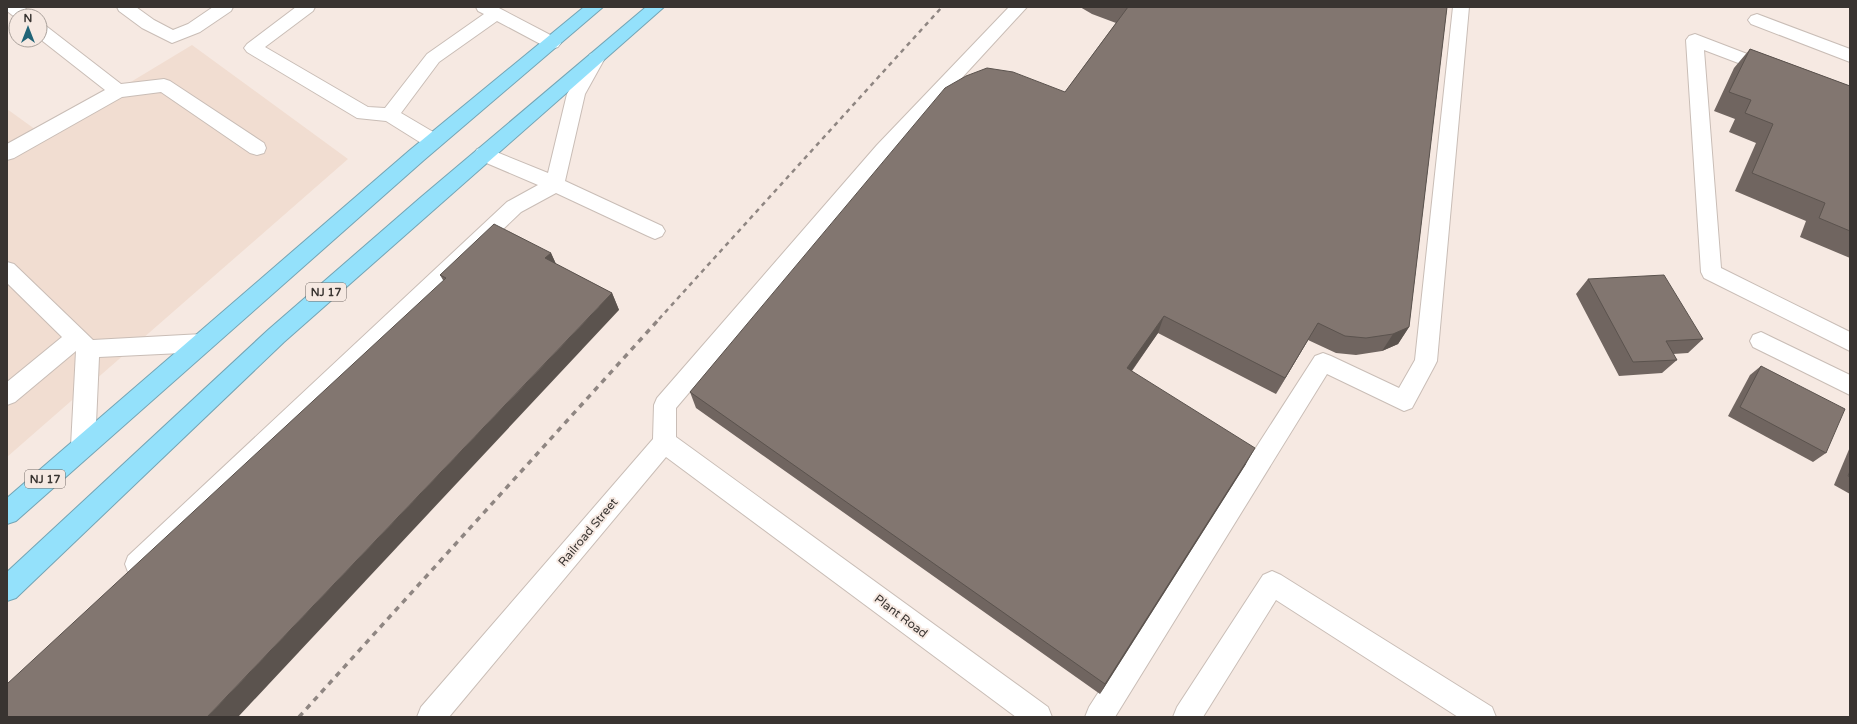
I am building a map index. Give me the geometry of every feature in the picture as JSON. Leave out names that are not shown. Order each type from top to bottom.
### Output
[{"type":"highway","name":"NJ 17","points":[[7,513],[433,141],[595,7]]},
{"type":"highway","name":"NJ 17","points":[[7,589],[276,336],[484,154],[656,7]]},
{"type":"street","points":[[126,7],[148,24],[172,37],[194,28],[225,7]]},
{"type":"street","points":[[307,7],[253,48],[364,113],[390,116],[433,141]]},
{"type":"street","points":[[664,442],[665,405],[884,150],[1019,7]]},
{"type":"street","points":[[1099,717],[1323,362],[1404,401],[1426,361],[1461,7]]},
{"type":"street","points":[[390,116],[432,58],[490,10],[552,43]]},
{"type":"street","points":[[1757,20],[1850,56]]},
{"type":"street","points":[[48,36],[118,91]]},
{"type":"street","points":[[1786,75],[1695,40],[1711,272],[1850,342]]},
{"type":"street","points":[[122,578],[514,207],[556,184],[576,94],[596,58]]},
{"type":"street","points":[[7,153],[118,91],[164,85],[257,148]]},
{"type":"street","points":[[484,154],[556,184],[655,231]]},
{"type":"street","points":[[7,270],[82,343],[84,446]]},
{"type":"street","points":[[1761,341],[1850,386]]},
{"type":"street","points":[[7,395],[82,343],[202,343]]},
{"type":"street","name":"Plant Road","points":[[664,442],[1038,717]]},
{"type":"street","name":"Railroad Street","points":[[431,717],[664,442]]},
{"type":"street","points":[[1186,717],[1272,583],[1482,717]]},
{"type":"shaded area","points":[[192,45],[348,159],[7,457],[7,109],[43,135]]},
{"type":"building","points":[[1128,7],[1447,7],[1409,327],[1393,334],[1366,338],[1345,336],[1318,323],[1285,378],[1164,316],[1127,368],[1255,448],[1105,684],[690,392],[945,88],[966,76],[987,68],[1013,72],[1065,92]]},
{"type":"building","points":[[1750,49],[1850,86],[1850,231],[1819,218],[1825,203],[1752,173],[1773,124],[1745,113],[1751,100],[1729,92]]},
{"type":"building","points":[[494,224],[551,253],[545,258],[612,293],[207,717],[7,717],[7,684],[446,278],[440,275]]},
{"type":"building","points":[[1664,275],[1703,339],[1666,341],[1677,360],[1633,362],[1588,279]]},
{"type":"building","points":[[1761,366],[1845,409],[1826,453],[1740,407]]},
{"type":"railway","points":[[659,319],[942,7]]},
{"type":"railway","points":[[299,717],[660,318]]}]
